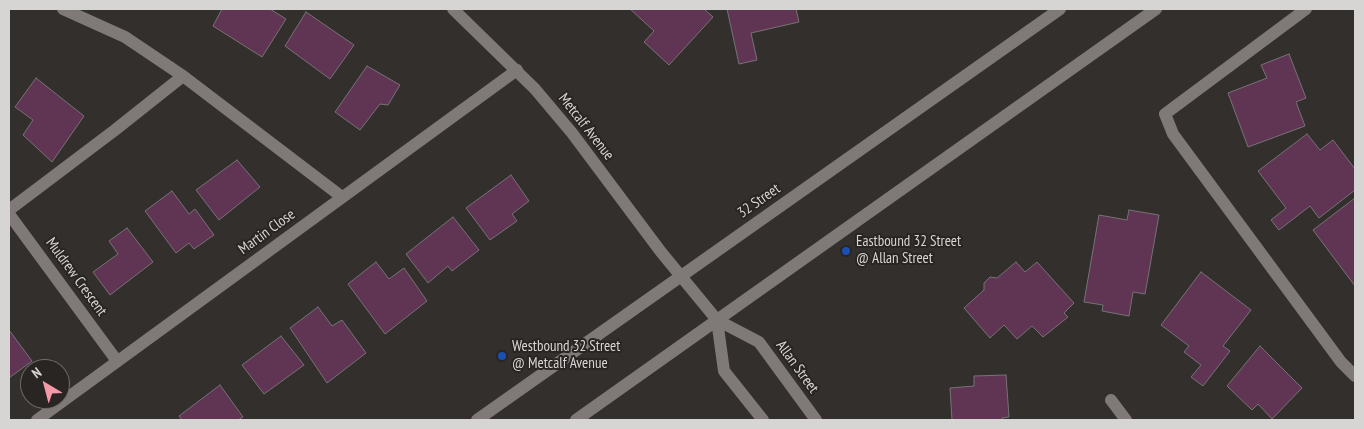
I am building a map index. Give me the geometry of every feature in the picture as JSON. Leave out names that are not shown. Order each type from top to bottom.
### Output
[{"type":"street","points":[[63,9],[125,37],[182,76],[342,197]]},
{"type":"street","name":"Metcalf Avenue","points":[[453,9],[535,89],[572,133],[661,252],[717,320]]},
{"type":"street","name":"32 Street","points":[[477,420],[1060,9]]},
{"type":"street","points":[[576,420],[1156,9]]},
{"type":"street","points":[[1306,9],[1165,114],[1173,134],[1340,362],[1355,376]]},
{"type":"street","name":"Martin Close","points":[[37,420],[517,70]]},
{"type":"street","points":[[9,212],[182,76]]},
{"type":"street","name":"Muldrew Crescent","points":[[9,212],[118,360]]},
{"type":"street","points":[[717,320],[724,370],[763,420]]},
{"type":"street","name":"Allan Street","points":[[717,320],[759,342],[816,420]]},
{"type":"street","points":[[1111,400],[1126,420]]},
{"type":"building","points":[[222,9],[270,9],[286,19],[262,57],[213,26]]},
{"type":"building","points":[[630,9],[704,9],[713,17],[669,65],[644,42],[654,31]]},
{"type":"building","points":[[727,9],[796,9],[799,22],[751,33],[757,60],[739,64]]},
{"type":"building","points":[[306,12],[354,45],[330,79],[285,46]]},
{"type":"building","points":[[1289,54],[1306,98],[1296,102],[1305,126],[1248,147],[1228,93],[1267,78],[1261,65]]},
{"type":"building","points":[[367,66],[400,85],[388,105],[380,104],[360,130],[335,112]]},
{"type":"building","points":[[36,78],[84,116],[52,162],[23,135],[33,120],[15,107]]},
{"type":"building","points":[[1307,134],[1320,150],[1333,140],[1355,169],[1355,190],[1319,218],[1310,206],[1279,230],[1271,220],[1286,208],[1258,171]]},
{"type":"building","points":[[237,160],[260,187],[219,220],[196,190]]},
{"type":"building","points":[[511,175],[529,201],[512,214],[517,221],[490,240],[466,208]]},
{"type":"building","points":[[172,191],[189,214],[195,209],[214,235],[194,249],[189,243],[176,253],[145,211]]},
{"type":"building","points":[[1355,198],[1355,286],[1313,230]]},
{"type":"building","points":[[1129,210],[1159,215],[1145,294],[1133,292],[1129,316],[1102,311],[1103,305],[1084,302],[1099,215],[1127,220]]},
{"type":"building","points":[[453,217],[479,250],[452,271],[448,266],[428,283],[406,254]]},
{"type":"building","points":[[127,228],[153,262],[110,295],[93,272],[118,254],[109,241]]},
{"type":"building","points":[[376,262],[389,279],[404,268],[427,301],[385,334],[348,284]]},
{"type":"building","points":[[1016,262],[1025,272],[1037,262],[1074,303],[1064,313],[1068,317],[1043,337],[1032,326],[1017,339],[1004,325],[990,338],[964,308],[984,290],[984,283],[990,277],[997,278]]},
{"type":"building","points":[[1201,272],[1251,310],[1223,346],[1230,351],[1203,386],[1191,377],[1201,365],[1184,352],[1189,346],[1161,325]]},
{"type":"building","points":[[318,307],[332,326],[342,320],[366,353],[327,383],[290,328]]},
{"type":"building","points":[[9,330],[31,359],[20,359],[20,370],[9,378]]},
{"type":"building","points":[[281,336],[304,365],[264,394],[242,365]]},
{"type":"building","points":[[1260,346],[1302,388],[1272,419],[1258,404],[1252,410],[1227,386]]},
{"type":"building","points":[[1006,375],[1009,417],[1002,418],[1002,420],[952,420],[950,388],[974,386],[974,376]]},
{"type":"building","points":[[220,385],[243,417],[238,420],[182,420],[179,416]]},
{"type":"place","name":"Eastbound 32 Street @ Allan Street","points":[[846,251]]},
{"type":"place","name":"Westbound 32 Street @ Metcalf Avenue","points":[[502,356]]}]
